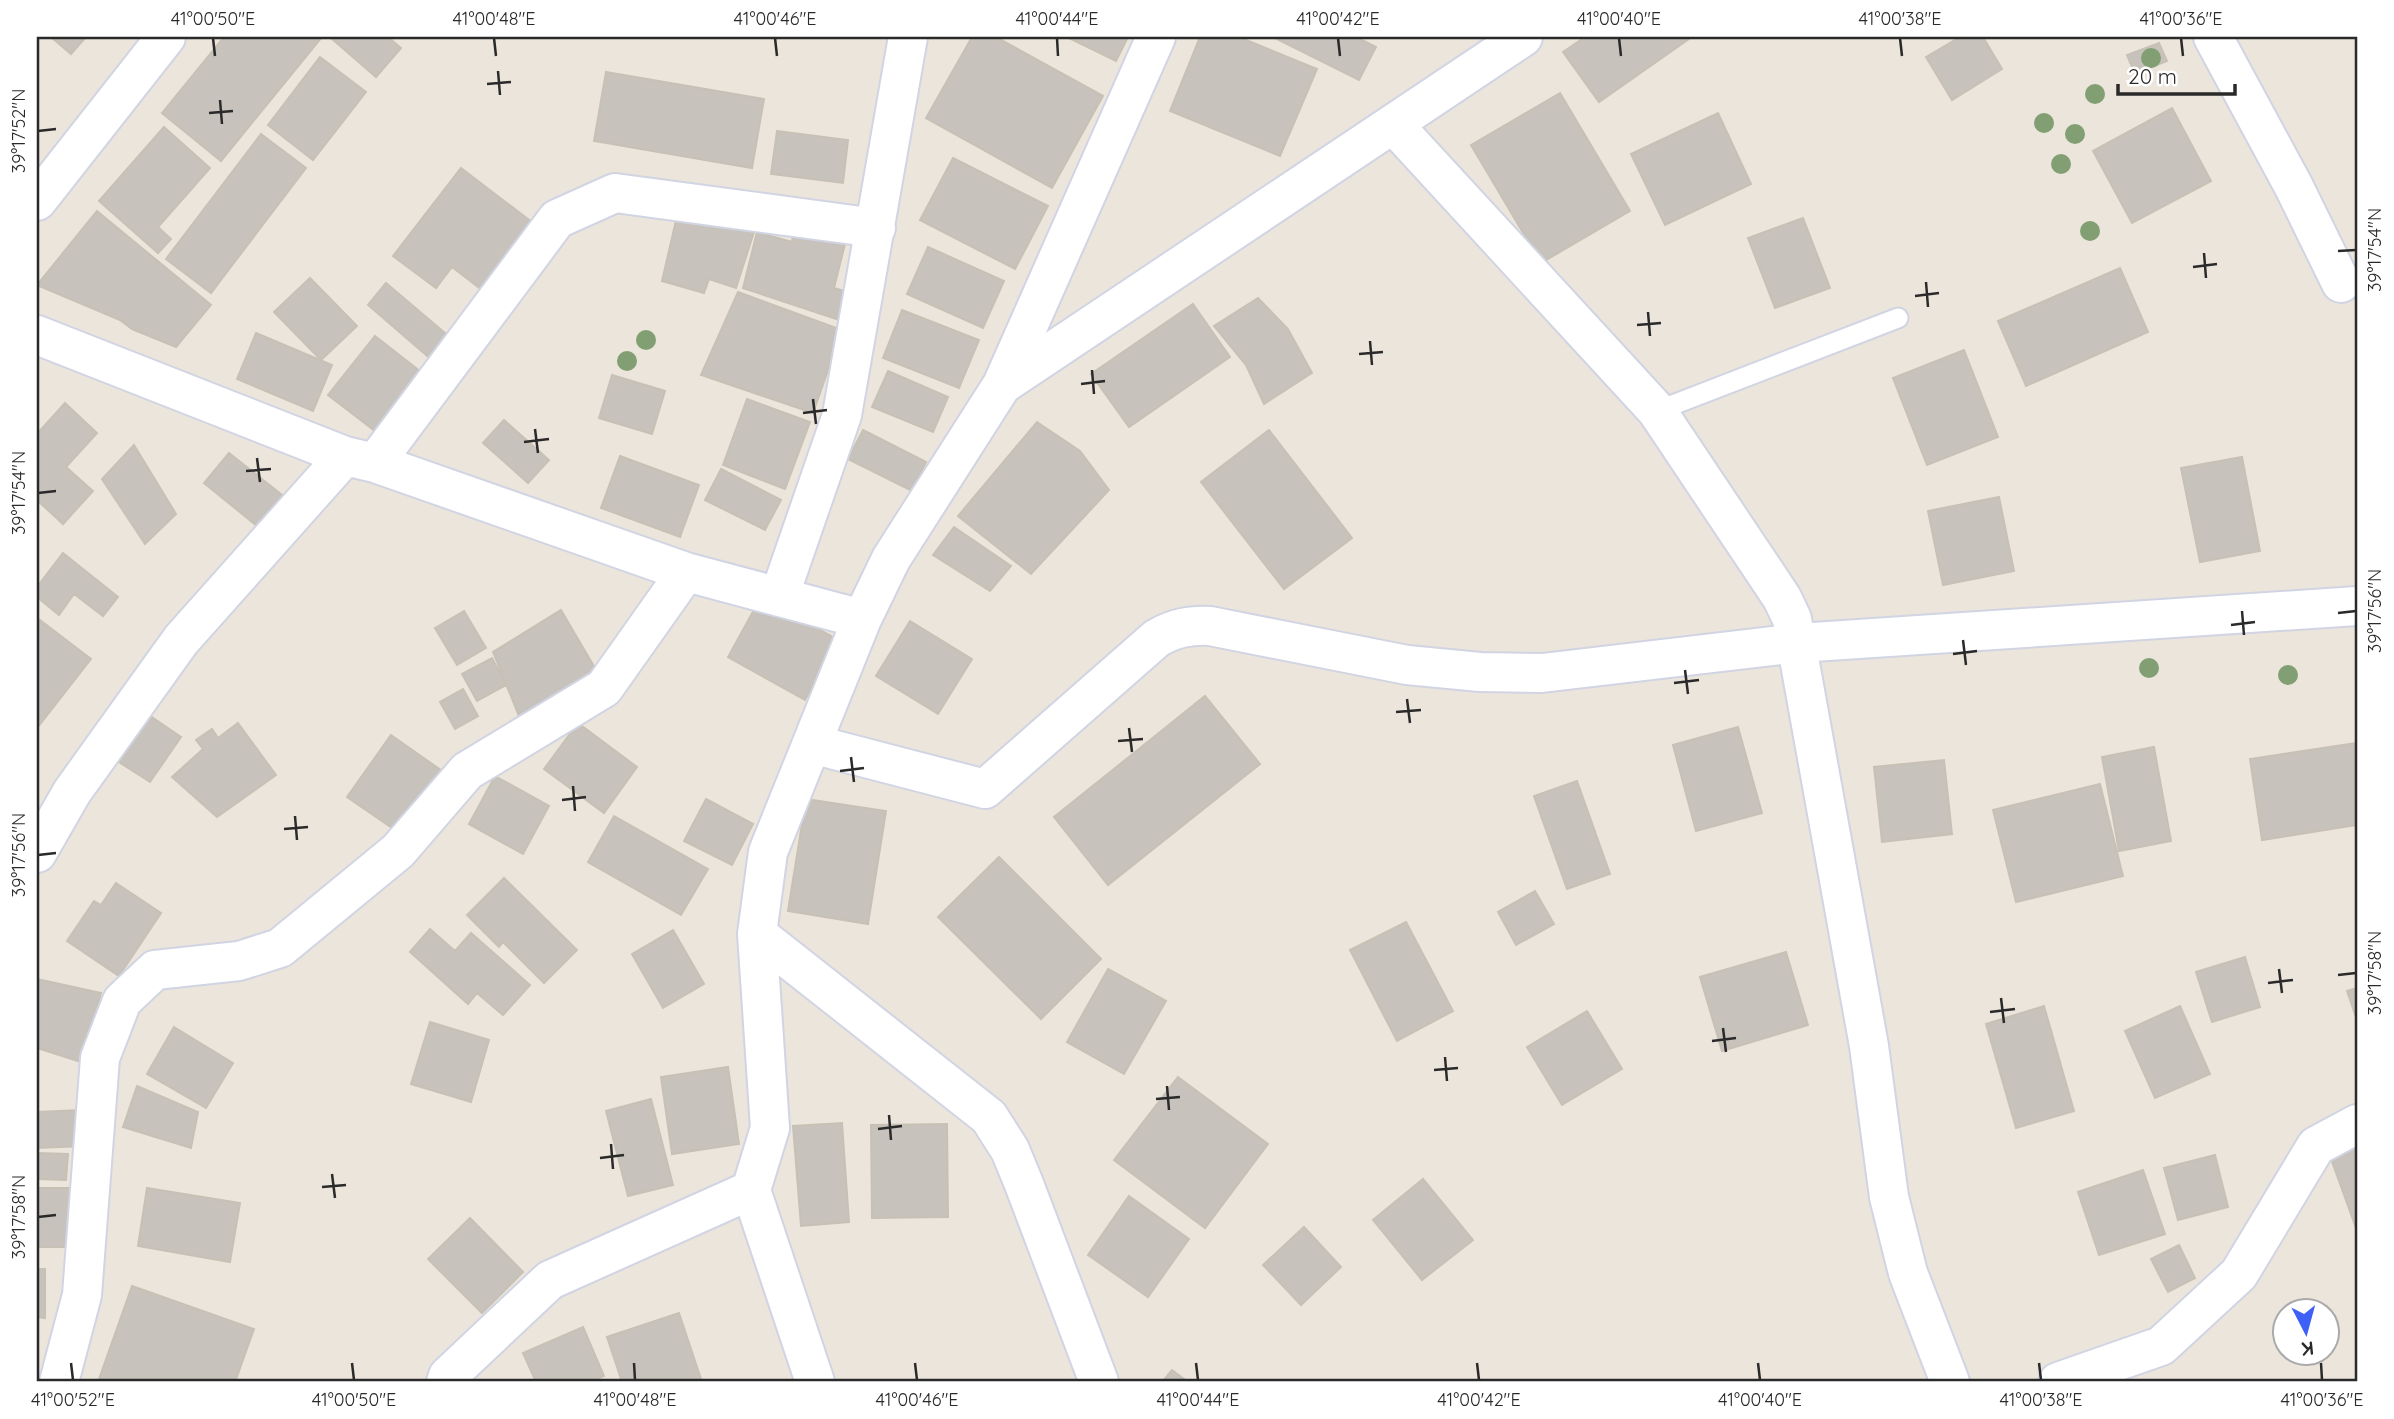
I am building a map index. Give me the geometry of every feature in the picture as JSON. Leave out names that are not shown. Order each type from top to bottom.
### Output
[{"type":"street","points":[[37,201],[166,37]]},
{"type":"street","points":[[779,597],[842,415],[908,37]]},
{"type":"street","points":[[815,1382],[751,1190],[770,1128],[757,934],[768,852],[862,619],[891,559],[1002,385],[1156,37]]},
{"type":"street","points":[[1002,385],[1523,37]]},
{"type":"street","points":[[2213,37],[2294,187],[2341,284]]},
{"type":"street","points":[[1393,124],[1657,411],[1782,598],[1792,619],[1869,1046],[1889,1197],[1908,1273],[1950,1382]]},
{"type":"street","points":[[37,853],[72,792],[181,640],[360,460],[557,219],[615,193],[876,228]]},
{"type":"street","points":[[37,335],[360,460],[686,572],[862,619]]},
{"type":"street","points":[[59,1382],[82,1295],[100,1058],[122,1001],[155,970],[239,961],[280,948],[398,850],[467,771],[604,688],[686,572]]},
{"type":"street","points":[[811,744],[985,789],[1157,638],[1174,629],[1190,625],[1210,626],[1407,665],[1480,672],[1542,673],[1798,643],[2357,606]]},
{"type":"street","points":[[757,934],[989,1117],[1010,1150],[1099,1382]]},
{"type":"street","points":[[2058,1382],[2161,1346],[2239,1274],[2316,1146],[2357,1124]]},
{"type":"street","points":[[446,1382],[448,1376],[550,1280],[751,1190]]},
{"type":"lane","points":[[1657,411],[1898,318]]},
{"type":"building","points":[[51,37],[86,37],[71,54]]},
{"type":"building","points":[[224,37],[322,37],[221,161],[162,113]]},
{"type":"building","points":[[388,37],[401,48],[376,77],[332,39]]},
{"type":"building","points":[[972,37],[996,37],[1103,96],[1052,188],[926,118]]},
{"type":"building","points":[[1067,37],[1128,37],[1116,61]]},
{"type":"building","points":[[1200,37],[1239,37],[1317,69],[1280,156],[1170,111]]},
{"type":"building","points":[[1273,37],[1356,37],[1376,47],[1359,80]]},
{"type":"building","points":[[1585,37],[1689,39],[1599,102],[1563,52]]},
{"type":"building","points":[[1960,37],[1983,37],[2002,69],[1952,100],[1926,57]]},
{"type":"building","points":[[2159,43],[2167,61],[2135,74],[2127,55]]},
{"type":"building","points":[[320,57],[366,92],[313,160],[268,125]]},
{"type":"building","points":[[606,72],[764,99],[752,168],[594,141]]},
{"type":"building","points":[[1560,93],[1630,211],[1541,263],[1471,145]]},
{"type":"building","points":[[2172,108],[2211,181],[2132,223],[2093,151]]},
{"type":"building","points":[[1718,113],[1751,184],[1665,225],[1631,154]]},
{"type":"building","points":[[164,127],[210,168],[158,227],[171,239],[158,253],[99,201]]},
{"type":"building","points":[[777,131],[848,140],[843,183],[771,174]]},
{"type":"building","points":[[261,134],[306,168],[211,293],[166,259]]},
{"type":"building","points":[[953,158],[1048,206],[1015,269],[920,220]]},
{"type":"building","points":[[461,168],[537,226],[486,293],[452,267],[436,288],[393,256]]},
{"type":"building","points":[[97,211],[211,305],[176,347],[37,285]]},
{"type":"building","points":[[677,216],[754,232],[736,288],[709,279],[704,293],[662,281]]},
{"type":"building","points":[[1803,218],[1830,288],[1775,308],[1748,238]]},
{"type":"building","points":[[794,227],[847,236],[834,288],[844,291],[839,320],[743,288],[757,232],[792,242]]},
{"type":"building","points":[[928,247],[1004,281],[983,328],[907,294]]},
{"type":"building","points":[[2120,268],[2148,332],[2026,386],[1998,321]]},
{"type":"building","points":[[310,278],[357,326],[321,360],[274,312]]},
{"type":"building","points":[[386,283],[451,338],[432,360],[368,305]]},
{"type":"building","points":[[738,292],[842,330],[813,413],[701,375]]},
{"type":"building","points":[[1258,298],[1288,329],[1312,373],[1264,404],[1246,365],[1214,326]]},
{"type":"building","points":[[1193,304],[1230,357],[1129,427],[1091,374]]},
{"type":"building","points":[[902,310],[979,340],[959,388],[883,358]]},
{"type":"building","points":[[256,333],[332,365],[313,411],[237,379]]},
{"type":"building","points":[[375,336],[421,372],[375,431],[328,395]]},
{"type":"building","points":[[1964,350],[1998,437],[1927,465],[1893,378]]},
{"type":"building","points":[[888,371],[948,397],[933,432],[872,407]]},
{"type":"building","points":[[612,375],[665,391],[652,434],[599,418]]},
{"type":"building","points":[[747,399],[810,422],[785,489],[723,465]]},
{"type":"building","points":[[65,403],[97,433],[66,467],[93,491],[63,524],[37,500],[37,434]]},
{"type":"building","points":[[504,420],[549,460],[528,483],[483,443]]},
{"type":"building","points":[[1037,422],[1080,451],[1109,490],[1031,574],[958,516]]},
{"type":"building","points":[[863,430],[926,462],[912,491],[848,459]]},
{"type":"building","points":[[1269,430],[1352,538],[1284,589],[1201,482]]},
{"type":"building","points":[[134,445],[176,514],[145,544],[102,479]]},
{"type":"building","points":[[229,453],[282,495],[257,526],[204,483]]},
{"type":"building","points":[[620,456],[699,485],[680,537],[601,508]]},
{"type":"building","points":[[2242,457],[2260,551],[2200,562],[2181,468]]},
{"type":"building","points":[[721,469],[781,500],[765,530],[705,500]]},
{"type":"building","points":[[1999,497],[2014,571],[1943,585],[1928,511]]},
{"type":"building","points":[[954,527],[1011,566],[990,591],[933,555]]},
{"type":"building","points":[[63,553],[118,597],[103,616],[74,594],[59,615],[37,597],[37,587]]},
{"type":"building","points":[[761,597],[838,640],[805,700],[728,657]]},
{"type":"building","points":[[561,610],[599,675],[521,721],[493,652]]},
{"type":"building","points":[[464,611],[486,648],[457,665],[435,628]]},
{"type":"building","points":[[40,620],[91,659],[37,728],[37,624]]},
{"type":"building","points":[[910,621],[972,659],[938,714],[876,676]]},
{"type":"building","points":[[492,658],[506,685],[477,701],[462,674]]},
{"type":"building","points":[[463,689],[478,716],[455,729],[440,702]]},
{"type":"building","points":[[1205,696],[1260,764],[1108,885],[1054,817]]},
{"type":"building","points":[[143,711],[181,737],[150,782],[111,757]]},
{"type":"building","points":[[238,723],[276,775],[217,817],[172,777],[203,749],[196,740],[212,729],[218,738]]},
{"type":"building","points":[[578,723],[637,767],[604,813],[544,769]]},
{"type":"building","points":[[1738,727],[1762,813],[1696,831],[1673,745]]},
{"type":"building","points":[[391,735],[445,773],[401,834],[347,797]]},
{"type":"building","points":[[2357,743],[2357,825],[2262,840],[2250,759]]},
{"type":"building","points":[[2154,747],[2171,841],[2119,851],[2102,757]]},
{"type":"building","points":[[1944,760],[1952,834],[1882,842],[1874,767]]},
{"type":"building","points":[[495,776],[549,806],[523,854],[469,824]]},
{"type":"building","points":[[1577,781],[1610,874],[1567,889],[1534,796]]},
{"type":"building","points":[[2100,784],[2123,876],[2016,902],[1993,810]]},
{"type":"building","points":[[706,799],[753,824],[732,865],[684,841]]},
{"type":"building","points":[[806,799],[886,811],[868,924],[788,911]]},
{"type":"building","points":[[614,816],[708,869],[681,915],[588,862]]},
{"type":"building","points":[[999,857],[1101,959],[1041,1019],[938,917]]},
{"type":"building","points":[[504,878],[577,950],[544,983],[503,942],[499,947],[467,915]]},
{"type":"building","points":[[116,883],[161,913],[119,976],[67,941],[94,901],[101,905]]},
{"type":"building","points":[[1535,891],[1554,924],[1516,945],[1498,912]]},
{"type":"building","points":[[1406,922],[1453,1011],[1397,1041],[1350,950]]},
{"type":"building","points":[[430,929],[455,951],[471,933],[530,985],[503,1015],[477,993],[468,1004],[410,952]]},
{"type":"building","points":[[673,930],[704,984],[663,1008],[632,954]]},
{"type":"building","points":[[1786,952],[1808,1025],[1722,1051],[1700,977]]},
{"type":"building","points":[[2245,957],[2260,1007],[2212,1022],[2196,972]]},
{"type":"building","points":[[1108,969],[1166,1001],[1124,1074],[1067,1042]]},
{"type":"building","points":[[37,979],[101,993],[81,1062],[37,1048]]},
{"type":"building","points":[[2357,988],[2357,1020],[2347,991]]},
{"type":"building","points":[[2044,1006],[2074,1111],[2016,1128],[1986,1024]]},
{"type":"building","points":[[2180,1006],[2210,1074],[2155,1098],[2125,1031]]},
{"type":"building","points":[[1587,1011],[1622,1069],[1562,1105],[1527,1047]]},
{"type":"building","points":[[430,1022],[489,1040],[471,1102],[411,1084]]},
{"type":"building","points":[[174,1027],[233,1063],[206,1108],[147,1074]]},
{"type":"building","points":[[728,1067],[739,1144],[672,1154],[661,1077]]},
{"type":"building","points":[[1178,1077],[1268,1144],[1205,1228],[1114,1160]]},
{"type":"building","points":[[137,1086],[198,1112],[191,1148],[123,1127]]},
{"type":"building","points":[[651,1099],[673,1185],[628,1196],[606,1111]]},
{"type":"building","points":[[81,1110],[83,1146],[37,1148],[37,1112]]},
{"type":"building","points":[[842,1123],[849,1222],[801,1226],[793,1126]]},
{"type":"building","points":[[947,1124],[948,1217],[872,1218],[871,1125]]},
{"type":"building","points":[[2357,1143],[2357,1228],[2356,1228],[2329,1153]]},
{"type":"building","points":[[37,1153],[68,1154],[66,1180],[37,1179]]},
{"type":"building","points":[[2215,1155],[2228,1207],[2178,1220],[2164,1168]]},
{"type":"building","points":[[2143,1170],[2165,1234],[2099,1255],[2078,1192]]},
{"type":"building","points":[[1423,1179],[1473,1240],[1422,1280],[1373,1220]]},
{"type":"building","points":[[37,1188],[71,1188],[71,1247],[37,1247]]},
{"type":"building","points":[[147,1188],[240,1203],[230,1262],[138,1246]]},
{"type":"building","points":[[1129,1196],[1189,1239],[1148,1297],[1088,1255]]},
{"type":"building","points":[[470,1218],[523,1272],[482,1313],[428,1259]]},
{"type":"building","points":[[1304,1227],[1341,1267],[1301,1305],[1263,1265]]},
{"type":"building","points":[[2179,1245],[2195,1278],[2168,1292],[2151,1259]]},
{"type":"building","points":[[37,1269],[45,1269],[45,1318],[37,1317]]},
{"type":"building","points":[[132,1286],[254,1329],[235,1382],[98,1382]]},
{"type":"building","points":[[679,1313],[702,1382],[622,1382],[607,1337]]},
{"type":"building","points":[[583,1327],[604,1376],[589,1382],[536,1382],[523,1353]]},
{"type":"building","points":[[1172,1370],[1188,1382],[1162,1382]]}]
